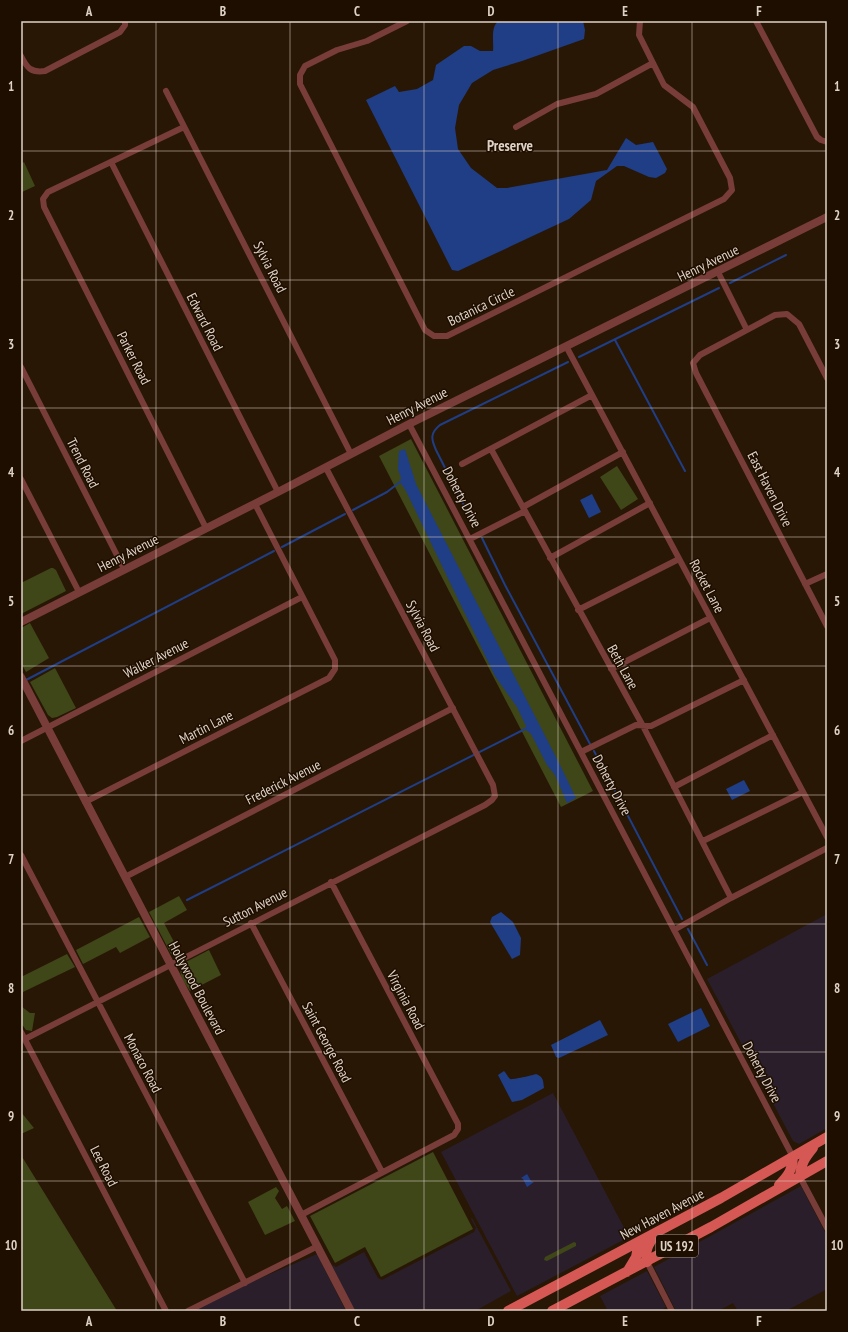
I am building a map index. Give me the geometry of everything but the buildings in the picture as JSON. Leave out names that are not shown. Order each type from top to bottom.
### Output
[{"type":"main road","name":"New Haven Avenue","points":[[508,1311],[721,1198],[827,1137]]},
{"type":"main road","points":[[800,1177],[800,1167],[804,1159],[817,1143]]},
{"type":"main road","points":[[771,1193],[788,1176],[792,1168],[793,1157]]},
{"type":"main road","name":"US 192","points":[[552,1311],[647,1262],[827,1161]]},
{"type":"main road","points":[[647,1262],[647,1248],[657,1232]]},
{"type":"main road","points":[[627,1272],[636,1257],[639,1242]]},
{"type":"street","points":[[21,56],[30,70],[36,72],[45,71],[120,32],[126,21]]},
{"type":"street","name":"Botanica Circle","points":[[407,21],[366,41],[337,50],[305,66],[300,75],[300,84],[425,330],[434,336],[447,336],[724,199],[732,190],[730,178],[693,107],[664,85],[639,35],[640,21]]},
{"type":"street","points":[[756,21],[817,137],[827,142]]},
{"type":"street","points":[[516,127],[558,104],[596,94],[653,63]]},
{"type":"street","name":"Sylvia Road","points":[[166,91],[351,454]]},
{"type":"street","points":[[111,162],[184,127]]},
{"type":"street","name":"Parker Road","points":[[111,162],[48,192],[43,199],[44,207],[206,528]]},
{"type":"street","name":"Edward Road","points":[[111,162],[278,492]]},
{"type":"street","name":"Henry Avenue","points":[[21,622],[326,468],[409,424],[827,217]]},
{"type":"street","points":[[718,272],[747,330],[775,315],[787,314],[799,324],[827,378]]},
{"type":"street","name":"East Haven Drive","points":[[747,330],[700,355],[693,363],[696,373],[827,626]]},
{"type":"street","name":"Rocket Lane","points":[[566,346],[827,837]]},
{"type":"street","name":"Trend Road","points":[[21,367],[124,569]]},
{"type":"street","points":[[462,464],[592,395]]},
{"type":"street","name":"Doherty Drive","points":[[409,424],[793,1157]]},
{"type":"street","name":"Beth Lane","points":[[491,449],[643,726],[731,898]]},
{"type":"street","points":[[470,539],[622,452]]},
{"type":"street","name":"Sylvia Road","points":[[326,468],[493,785],[495,796]]},
{"type":"street","points":[[21,479],[79,592]]},
{"type":"street","points":[[550,558],[650,503]]},
{"type":"street","points":[[255,504],[302,597]]},
{"type":"street","points":[[578,610],[679,559]]},
{"type":"street","points":[[805,584],[827,574]]},
{"type":"street","name":"Martin Lane","points":[[86,802],[329,678],[335,669],[335,660],[302,597]]},
{"type":"street","name":"Walker Avenue","points":[[21,741],[302,597]]},
{"type":"street","points":[[611,669],[710,618]]},
{"type":"street","name":"Hollywood Boulevard","points":[[21,677],[351,1311]]},
{"type":"street","points":[[581,752],[636,725],[651,726],[744,680]]},
{"type":"street","name":"Frederick Avenue","points":[[125,877],[453,708]]},
{"type":"street","points":[[674,787],[773,735]]},
{"type":"street","points":[[702,841],[803,792]]},
{"type":"street","name":"Sutton Avenue","points":[[25,1038],[485,805],[495,796]]},
{"type":"street","points":[[674,930],[731,898],[827,848]]},
{"type":"street","name":"Monaco Road","points":[[21,855],[245,1283]]},
{"type":"street","name":"Virginia Road","points":[[331,882],[458,1124],[458,1129],[454,1135],[382,1172]]},
{"type":"street","name":"Saint George Road","points":[[251,923],[382,1172]]},
{"type":"street","name":"Lee Road","points":[[21,1032],[166,1311]]},
{"type":"street","points":[[301,1215],[382,1172]]},
{"type":"street","points":[[800,1177],[827,1228]]},
{"type":"street","points":[[188,1311],[195,1309],[202,1304],[318,1246]]},
{"type":"street","points":[[647,1262],[672,1311]]},
{"type":"street","points":[[202,1304],[205,1311]]},
{"type":"shaded area","points":[[827,914],[827,1128],[799,1144],[793,1141],[707,979]]},
{"type":"shaded area","points":[[553,1093],[629,1237],[517,1296],[441,1152]]},
{"type":"shaded area","points":[[801,1186],[827,1236],[827,1289],[786,1311],[738,1311],[733,1303],[718,1311],[676,1311],[654,1267]]},
{"type":"shaded area","points":[[472,1218],[511,1291],[475,1311],[355,1311],[324,1251],[332,1265],[336,1267],[364,1252],[378,1278],[382,1280],[474,1232],[476,1228],[471,1219]]},
{"type":"shaded area","points":[[317,1254],[346,1311],[191,1311],[249,1283]]},
{"type":"shaded area","points":[[647,1271],[666,1307],[660,1311],[608,1311],[600,1296]]},
{"type":"green space","points":[[24,162],[35,186],[22,192],[21,164]]},
{"type":"green space","points":[[411,439],[593,791],[561,807],[379,456]]},
{"type":"green space","points":[[617,466],[638,499],[621,510],[600,477]]},
{"type":"green space","points":[[51,568],[56,570],[66,591],[21,614],[21,583]]},
{"type":"green space","points":[[30,623],[49,658],[26,672],[21,663],[21,628]]},
{"type":"green space","points":[[55,668],[76,708],[52,718],[48,715],[30,682]]},
{"type":"green space","points":[[179,896],[187,910],[164,923],[181,955],[178,956],[171,954],[149,912]]},
{"type":"green space","points":[[139,917],[150,937],[120,953],[116,947],[83,964],[76,950]]},
{"type":"green space","points":[[209,950],[221,975],[190,991],[182,977],[180,970],[181,966]]},
{"type":"green space","points":[[67,954],[75,967],[23,992],[21,1005],[21,977]]},
{"type":"green space","points":[[21,1006],[30,1013],[35,1013],[32,1031],[26,1030],[21,1023]]},
{"type":"green space","points":[[21,1112],[34,1128],[21,1134]]},
{"type":"green space","points":[[433,1152],[473,1229],[381,1277],[365,1247],[335,1263],[310,1216]]},
{"type":"green space","points":[[21,1155],[117,1311],[21,1311]]},
{"type":"green space","points":[[276,1187],[279,1191],[275,1198],[282,1209],[287,1206],[295,1221],[265,1235],[248,1202]]},
{"type":"green space","points":[[574,1242],[576,1243],[576,1246],[547,1261],[544,1260],[545,1257]]},
{"type":"water","points":[[499,21],[583,21],[585,30],[584,39],[493,70],[472,83],[459,105],[455,128],[458,149],[471,168],[497,188],[507,188],[607,170],[626,138],[636,145],[653,142],[667,169],[665,173],[656,178],[649,177],[624,166],[617,166],[596,181],[591,200],[569,219],[458,271],[452,270],[366,100],[395,86],[399,92],[417,89],[433,80],[436,65],[464,46],[471,46],[480,51],[493,51],[493,30],[496,23]]},
{"type":"water","points":[[405,449],[416,484],[576,798],[567,803],[555,775],[547,765],[531,734],[525,729],[526,726],[517,707],[495,676],[406,491],[400,482],[401,478],[398,469],[399,451]]},
{"type":"water","points":[[592,494],[601,512],[589,518],[580,500]]},
{"type":"water","points":[[744,780],[750,791],[732,800],[726,789]]},
{"type":"water","points":[[501,912],[513,922],[521,938],[520,955],[512,959],[490,922],[492,917]]},
{"type":"water","points":[[701,1008],[710,1026],[678,1042],[668,1024]]},
{"type":"water","points":[[600,1020],[608,1035],[559,1058],[556,1057],[551,1045]]},
{"type":"water","points":[[504,1071],[510,1079],[536,1074],[539,1075],[542,1078],[544,1088],[522,1100],[512,1102],[498,1075]]},
{"type":"water","points":[[527,1174],[531,1181],[534,1182],[527,1187],[521,1178]]},
{"type":"waterway","points":[[730,283],[786,255]]},
{"type":"waterway","points":[[579,357],[719,288]]},
{"type":"waterway","points":[[615,340],[685,471]]},
{"type":"waterway","points":[[475,527],[434,446],[432,439],[434,431],[440,425],[568,362]]},
{"type":"waterway","points":[[353,510],[387,492],[400,482]]},
{"type":"waterway","points":[[282,547],[345,514]]},
{"type":"waterway","points":[[482,538],[505,585],[590,744]]},
{"type":"waterway","points":[[26,680],[274,551]]},
{"type":"waterway","points":[[187,900],[525,729]]},
{"type":"waterway","points":[[594,751],[682,919]]},
{"type":"waterway","points":[[688,929],[707,965]]},
{"type":"district","name":"Preserve","points":[[510,146]]}]
